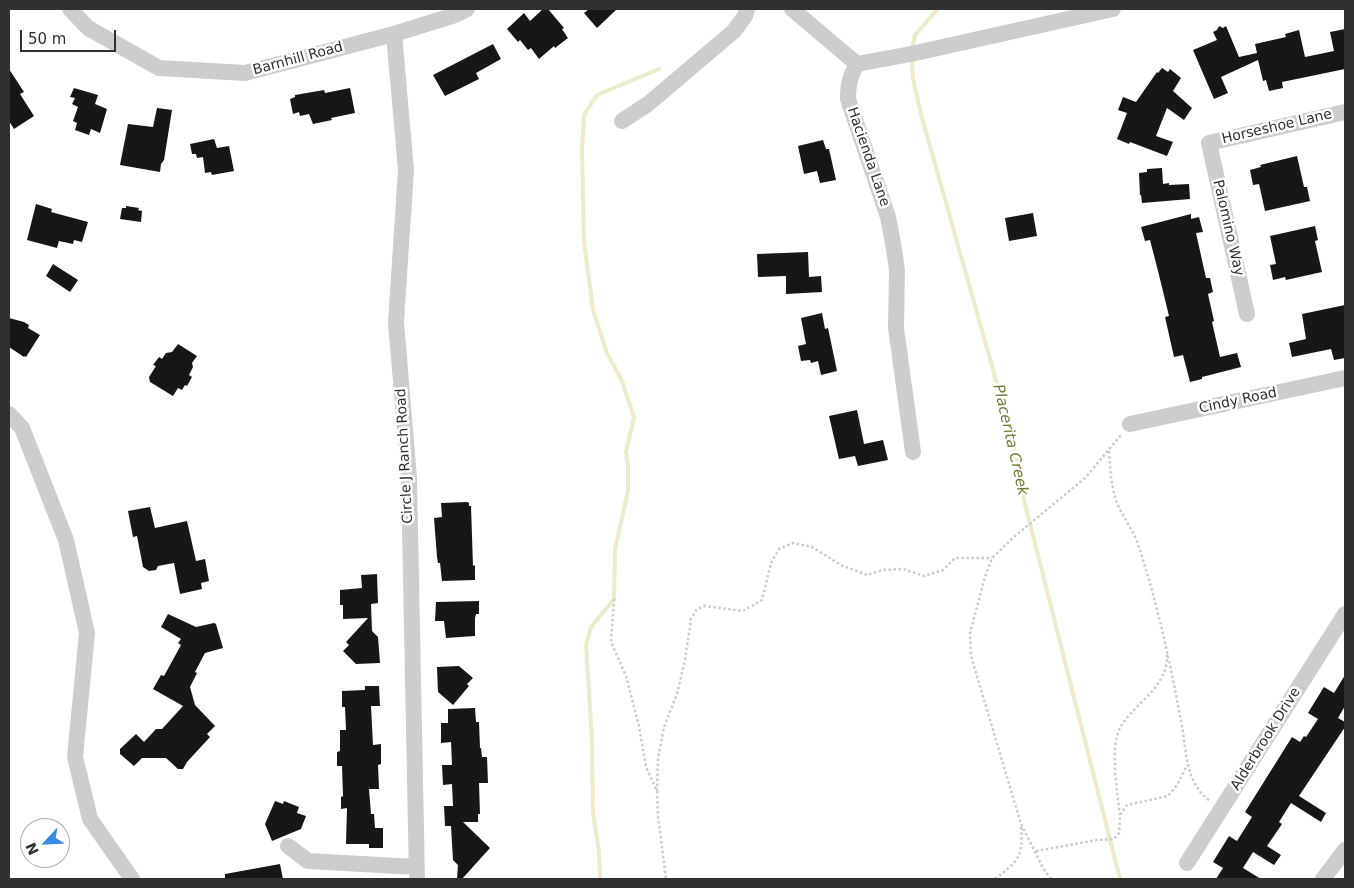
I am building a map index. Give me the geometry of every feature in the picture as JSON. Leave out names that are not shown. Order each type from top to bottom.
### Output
[{"type":"street","name":"Barnhill Road","points":[[70,9],[88,28],[159,68],[245,73],[394,34],[454,15],[466,9]]},
{"type":"street","points":[[622,121],[648,104],[734,30],[745,16],[747,9]]},
{"type":"street","points":[[792,9],[857,64],[911,54],[1113,9]]},
{"type":"street","name":"Circle J Ranch Road","points":[[394,34],[406,170],[396,322],[409,478],[416,873]]},
{"type":"street","name":"Hacienda Lane","points":[[857,64],[851,75],[848,99],[888,217],[893,243],[897,270],[896,328],[913,452]]},
{"type":"street","name":"Horseshoe Lane","points":[[1209,143],[1345,112]]},
{"type":"street","name":"Palomino Way","points":[[1209,143],[1247,314]]},
{"type":"street","name":"Cindy Road","points":[[1130,424],[1345,378]]},
{"type":"street","points":[[9,414],[22,428],[66,540],[87,633],[74,757],[90,819],[132,879]]},
{"type":"street","name":"Alderbrook Drive","points":[[1187,863],[1345,614]]},
{"type":"street","points":[[288,846],[308,861],[416,873]]},
{"type":"street","points":[[1323,879],[1345,850]]},
{"type":"path","points":[[1051,879],[1043,868],[1021,824],[971,656],[970,634],[985,576],[992,558],[1015,536],[1085,478],[1130,424]]},
{"type":"path","points":[[1109,449],[1113,489],[1118,504],[1137,542],[1167,647],[1187,765],[1193,781],[1204,796],[1221,809]]},
{"type":"path","points":[[666,879],[658,816],[658,758],[664,727],[677,694],[685,660],[691,618],[697,609],[705,606],[743,611],[762,600],[771,563],[779,549],[793,543],[812,547],[841,564],[867,575],[884,570],[903,569],[924,576],[943,570],[955,558],[992,558]]},
{"type":"path","points":[[614,599],[611,642],[626,676],[639,726],[646,766],[657,791]]},
{"type":"path","points":[[1036,851],[1097,840],[1114,839],[1120,833],[1115,743],[1120,728],[1128,715],[1147,696],[1159,680],[1166,667],[1167,647]]},
{"type":"path","points":[[1120,815],[1127,805],[1168,796],[1177,785],[1187,765]]},
{"type":"path","points":[[995,879],[1016,863],[1022,844],[1021,824]]},
{"type":"building","points":[[543,9],[548,9],[564,28],[562,29],[568,38],[555,48],[554,46],[539,59],[531,48],[528,50],[507,29],[524,13],[530,21]]},
{"type":"building","points":[[589,9],[617,9],[597,28],[584,13]]},
{"type":"building","points":[[1219,26],[1223,28],[1226,26],[1239,57],[1257,53],[1255,44],[1286,37],[1285,34],[1299,30],[1305,57],[1334,51],[1330,32],[1345,29],[1345,69],[1282,82],[1283,88],[1269,91],[1266,80],[1263,81],[1258,60],[1221,77],[1228,93],[1214,99],[1193,50],[1217,40],[1213,32]]},
{"type":"building","points":[[493,44],[501,59],[476,73],[479,79],[445,96],[433,75]]},
{"type":"building","points":[[1162,68],[1168,72],[1170,69],[1181,78],[1173,91],[1192,108],[1184,120],[1167,108],[1156,136],[1173,142],[1167,156],[1117,139],[1127,113],[1118,110],[1123,97],[1136,102],[1157,72]]},
{"type":"building","points":[[9,69],[24,92],[20,94],[34,116],[14,129],[9,121]]},
{"type":"building","points":[[74,88],[98,95],[95,104],[107,109],[100,133],[91,129],[89,135],[75,130],[77,123],[73,121],[78,107],[72,104],[75,98],[70,97]]},
{"type":"building","points":[[350,88],[355,113],[313,124],[309,114],[300,116],[299,112],[293,114],[290,99],[295,97],[295,95],[324,90],[325,93]]},
{"type":"building","points":[[157,108],[172,110],[164,160],[161,164],[160,172],[120,165],[128,124],[153,127]]},
{"type":"building","points":[[214,139],[217,148],[229,146],[234,171],[212,175],[211,172],[205,173],[203,157],[197,158],[196,154],[192,154],[190,144]]},
{"type":"building","points":[[823,140],[826,149],[829,149],[836,180],[820,183],[817,171],[804,174],[798,146]]},
{"type":"building","points":[[1297,156],[1304,187],[1307,187],[1310,201],[1265,211],[1259,184],[1253,185],[1250,170],[1261,167],[1260,165]]},
{"type":"building","points":[[1162,168],[1163,184],[1189,184],[1190,199],[1142,203],[1139,173],[1147,172],[1147,169]]},
{"type":"building","points":[[36,204],[52,209],[51,212],[88,222],[82,242],[74,240],[73,244],[59,241],[57,248],[27,240]]},
{"type":"building","points":[[126,206],[139,208],[138,210],[142,211],[141,222],[120,219],[122,208],[126,208]]},
{"type":"building","points":[[1033,213],[1037,236],[1009,241],[1005,218]]},
{"type":"building","points":[[1191,214],[1191,219],[1199,217],[1203,232],[1196,233],[1206,278],[1210,278],[1213,292],[1208,294],[1220,357],[1237,353],[1241,367],[1190,382],[1183,355],[1174,357],[1165,317],[1169,316],[1158,271],[1150,240],[1145,241],[1141,227]]},
{"type":"building","points":[[1315,226],[1318,240],[1315,241],[1322,272],[1286,280],[1285,277],[1273,280],[1270,265],[1276,264],[1270,236]]},
{"type":"building","points":[[808,252],[809,277],[821,276],[822,292],[786,294],[786,276],[758,277],[757,254]]},
{"type":"building","points":[[53,264],[78,280],[70,292],[46,276]]},
{"type":"building","points":[[1345,305],[1345,358],[1334,360],[1331,349],[1292,357],[1289,343],[1306,339],[1302,314]]},
{"type":"building","points":[[822,313],[825,329],[828,328],[837,371],[821,375],[818,361],[811,363],[810,360],[801,361],[798,346],[806,344],[801,318]]},
{"type":"building","points":[[9,318],[24,322],[29,325],[28,328],[40,335],[26,357],[9,347]]},
{"type":"building","points":[[178,344],[197,356],[192,363],[193,367],[189,375],[192,377],[187,386],[185,385],[182,390],[178,388],[173,396],[150,382],[149,377],[156,366],[153,365],[159,357],[162,359],[166,353],[172,352]]},
{"type":"building","points":[[857,410],[864,444],[883,440],[888,460],[858,466],[855,456],[839,459],[829,416]]},
{"type":"building","points":[[467,502],[471,506],[475,580],[442,581],[440,563],[438,563],[437,557],[434,518],[442,517],[441,503]]},
{"type":"building","points":[[150,507],[155,528],[187,521],[196,561],[205,559],[209,581],[201,583],[202,589],[180,594],[174,563],[158,566],[156,570],[149,571],[143,567],[137,536],[133,537],[128,511]]},
{"type":"building","points":[[377,574],[378,603],[371,604],[372,631],[378,637],[380,663],[356,664],[343,651],[349,645],[346,642],[368,618],[343,619],[343,605],[340,605],[340,590],[362,588],[361,575]]},
{"type":"building","points":[[479,601],[479,614],[476,614],[475,618],[475,636],[446,638],[444,621],[435,621],[436,602]]},
{"type":"building","points":[[168,614],[196,627],[216,624],[223,648],[205,653],[190,687],[195,705],[215,726],[207,734],[210,737],[183,769],[178,769],[166,758],[142,758],[134,766],[120,754],[120,749],[136,734],[144,742],[156,729],[162,729],[183,706],[153,689],[161,675],[164,676],[181,645],[178,643],[181,639],[161,627]]},
{"type":"building","points":[[459,666],[473,678],[467,684],[469,686],[453,705],[438,692],[437,667]]},
{"type":"building","points":[[1345,675],[1345,706],[1338,718],[1345,722],[1345,727],[1299,796],[1326,813],[1321,822],[1291,803],[1279,822],[1282,824],[1267,846],[1281,855],[1274,865],[1253,852],[1243,868],[1261,879],[1216,879],[1223,868],[1213,862],[1229,836],[1237,841],[1252,817],[1245,812],[1292,737],[1300,742],[1304,736],[1306,737],[1318,719],[1308,713],[1324,687],[1334,693]]},
{"type":"building","points":[[365,686],[379,686],[380,706],[371,706],[373,745],[381,744],[381,764],[378,765],[379,789],[369,789],[371,814],[374,814],[375,828],[383,828],[383,848],[369,848],[369,844],[346,844],[347,808],[341,809],[341,797],[343,796],[342,766],[337,766],[337,752],[340,751],[340,730],[346,730],[345,707],[342,707],[342,691],[365,690]]},
{"type":"building","points":[[475,708],[476,722],[479,722],[482,757],[487,757],[488,783],[479,783],[480,814],[478,814],[478,822],[463,822],[490,848],[462,879],[457,879],[458,865],[453,860],[451,826],[445,826],[444,806],[453,806],[452,784],[443,785],[442,765],[452,765],[451,742],[441,743],[441,723],[448,723],[448,709]]},
{"type":"building","points":[[275,801],[283,804],[284,801],[299,807],[297,813],[306,816],[301,829],[272,841],[265,824]]},
{"type":"building","points":[[280,864],[283,879],[225,879],[225,874]]},
{"type":"waterway","name":"Placerita Creek","points":[[912,50],[915,35],[938,9]]},
{"type":"waterway","name":"Placerita Creek","points":[[912,59],[913,79],[921,114],[1010,430],[1025,504],[1120,879]]},
{"type":"waterway","points":[[600,879],[599,852],[593,813],[592,740],[586,645],[591,627],[614,599],[615,549],[628,491],[626,452],[634,417],[622,381],[607,353],[593,310],[584,241],[582,150],[584,115],[597,95],[659,69]]}]
